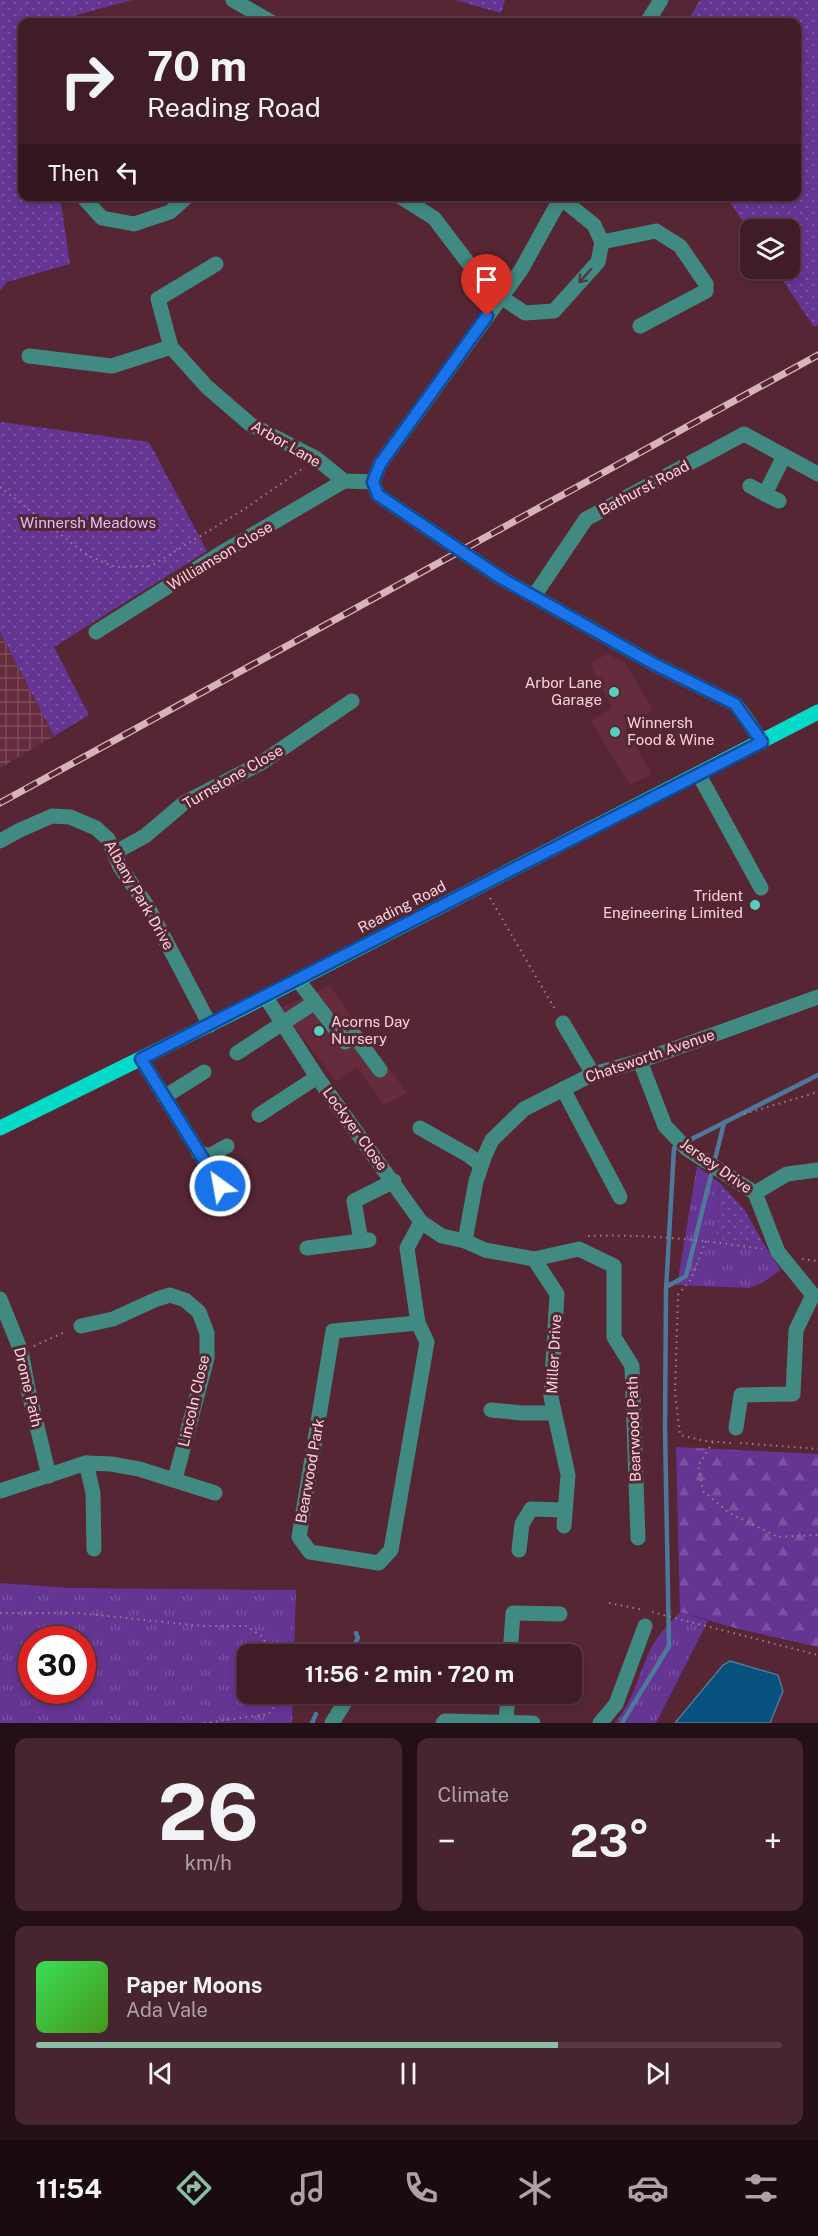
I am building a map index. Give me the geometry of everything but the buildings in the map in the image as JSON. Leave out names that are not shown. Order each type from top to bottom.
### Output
[{"type":"main road","name":"Reading Road","points":[[0,1128],[210,1025],[818,712]]},
{"type":"street","points":[[233,0],[263,18]]},
{"type":"street","points":[[650,18],[661,0]]},
{"type":"street","points":[[87,201],[102,218],[134,224],[170,212],[182,201]]},
{"type":"street","points":[[407,201],[434,218],[469,264],[501,297],[525,313],[554,311],[598,262],[602,242],[594,225],[566,201]]},
{"type":"street","points":[[560,201],[521,270],[380,464],[373,482],[378,495],[468,557],[654,664],[735,704],[762,742]]},
{"type":"street","points":[[602,242],[656,231],[680,246],[706,284],[706,291],[640,326]]},
{"type":"street","points":[[30,356],[112,366],[171,347],[158,299],[216,264]]},
{"type":"street","name":"Arbor Lane","points":[[171,347],[207,387],[250,424],[317,459],[344,482]]},
{"type":"street","name":"Bathurst Road","points":[[534,596],[586,519],[744,434],[818,474]]},
{"type":"street","points":[[765,494],[784,456]]},
{"type":"street","points":[[344,482],[373,482]]},
{"type":"street","name":"Williamson Close","points":[[96,632],[218,555],[344,482]]},
{"type":"street","points":[[750,486],[779,501]]},
{"type":"street","name":"Turnstone Close","points":[[114,853],[145,836],[184,803],[261,764],[352,701]]},
{"type":"street","points":[[699,775],[760,888]]},
{"type":"street","name":"Albany Park Drive","points":[[0,841],[52,816],[70,817],[96,828],[108,839],[128,880],[148,907],[210,1025]]},
{"type":"street","points":[[298,980],[345,1042],[355,1036],[380,1070]]},
{"type":"street","name":"Lockyer Close","points":[[265,996],[284,1022],[317,1077],[394,1181],[414,1214],[442,1236],[465,1241]]},
{"type":"street","name":"Chatsworth Avenue","points":[[465,1241],[480,1164],[492,1140],[518,1115],[541,1099],[593,1074],[640,1061],[818,997]]},
{"type":"street","points":[[237,1053],[309,1006]]},
{"type":"street","points":[[563,1023],[593,1074]]},
{"type":"street","points":[[141,1059],[220,1186]]},
{"type":"street","name":"Jersey Drive","points":[[640,1061],[665,1126],[687,1149],[755,1193],[778,1252],[816,1295]]},
{"type":"street","points":[[164,1097],[204,1072]]},
{"type":"street","name":"Lockyer Close","points":[[259,1114],[317,1077]]},
{"type":"street","points":[[563,1089],[620,1197]]},
{"type":"street","points":[[420,1128],[480,1164]]},
{"type":"street","points":[[198,1152],[209,1156],[227,1146]]},
{"type":"street","points":[[755,1193],[787,1174],[818,1170]]},
{"type":"street","name":"Lockyer Close","points":[[307,1248],[365,1241],[354,1201],[394,1181]]},
{"type":"street","name":"Bearwood Park","points":[[418,1323],[333,1331],[299,1537],[310,1552],[379,1563],[392,1550],[427,1342],[418,1323],[407,1248],[421,1221]]},
{"type":"street","name":"Bearwood Path","points":[[465,1241],[485,1250],[534,1259],[579,1249],[614,1266],[614,1337],[632,1366],[638,1538]]},
{"type":"street","name":"Miller Drive","points":[[534,1259],[557,1294],[551,1398],[568,1475],[564,1526]]},
{"type":"street","name":"Lincoln Close","points":[[81,1326],[113,1319],[170,1295],[185,1300],[199,1312],[207,1333],[207,1358],[175,1479]]},
{"type":"street","points":[[736,1428],[741,1395],[793,1394],[796,1330],[816,1295]]},
{"type":"street","name":"Drome Path","points":[[0,1299],[21,1351],[49,1476]]},
{"type":"street","points":[[491,1410],[554,1413]]},
{"type":"street","points":[[86,1463],[93,1493],[94,1549]]},
{"type":"street","points":[[0,1491],[86,1463],[111,1464],[175,1479],[215,1493]]},
{"type":"street","points":[[519,1550],[522,1524],[531,1509],[565,1510]]},
{"type":"street","points":[[511,1644],[513,1613],[560,1614]]},
{"type":"street","points":[[600,1723],[616,1704],[645,1626]]},
{"type":"street","points":[[336,1718],[344,1704]]},
{"type":"street","points":[[506,1722],[507,1704]]},
{"type":"street","points":[[443,1723],[445,1721],[533,1723]]},
{"type":"path","points":[[0,487],[87,555],[115,567],[151,566],[243,510],[317,459]]},
{"type":"path","points":[[490,898],[563,1023]]},
{"type":"path","points":[[744,1114],[818,1092]]},
{"type":"path","points":[[652,1238],[699,1240],[778,1252]]},
{"type":"path","points":[[706,1241],[691,1279],[678,1295],[675,1393],[680,1435],[713,1442],[818,1449]]},
{"type":"path","points":[[21,1351],[81,1326]]},
{"type":"path","points":[[713,1442],[698,1466],[703,1491],[729,1513],[778,1537],[818,1535]]},
{"type":"path","points":[[609,1603],[662,1614],[818,1655]]},
{"type":"path","points":[[0,1612],[79,1613],[201,1626],[247,1626],[261,1636],[267,1644]]},
{"type":"path","points":[[204,1723],[269,1714],[276,1704]]},
{"type":"path","points":[[320,1704],[336,1718]]},
{"type":"shaded area","points":[[0,632],[54,736],[0,768]]},
{"type":"shaded area","points":[[607,654],[625,663],[653,710],[625,727],[652,774],[630,785],[591,721],[612,707],[590,664]]},
{"type":"shaded area","points":[[330,986],[407,1093],[384,1105],[357,1067],[336,1082],[281,1008]]},
{"type":"green space","points":[[0,0],[132,0],[66,18],[18,18],[18,201],[61,201],[70,264],[7,282],[0,291]]},
{"type":"green space","points":[[455,0],[505,0],[501,13]]},
{"type":"green space","points":[[700,0],[818,0],[818,325],[814,327],[782,279],[800,279],[800,219],[741,219],[729,201],[801,201],[801,18],[689,18]]},
{"type":"green space","name":"Winnersh Meadows","points":[[0,422],[149,442],[207,551],[54,647],[89,715],[54,736],[0,632]]},
{"type":"green space","points":[[697,1166],[720,1183],[716,1238],[765,1246],[781,1270],[762,1283],[749,1288],[677,1285]]},
{"type":"green space","points":[[720,1183],[744,1209],[765,1246],[716,1238]]},
{"type":"green space","points":[[676,1447],[818,1454],[818,1647],[735,1628],[680,1612]]},
{"type":"green space","points":[[0,1583],[70,1588],[296,1590],[294,1644],[237,1644],[237,1704],[293,1704],[292,1723],[0,1723]]},
{"type":"green space","points":[[680,1612],[708,1621],[656,1723],[615,1723],[631,1696],[653,1645]]},
{"type":"water","points":[[730,1661],[778,1675],[783,1691],[770,1723],[675,1723],[723,1665]]},
{"type":"waterway","points":[[622,1723],[669,1646],[665,1429],[666,1291],[674,1148],[818,1075]]},
{"type":"waterway","points":[[666,1287],[686,1276],[724,1123]]},
{"type":"waterway","points":[[355,1644],[358,1638],[356,1633]]},
{"type":"waterway","points":[[312,1723],[316,1714]]},
{"type":"railway","points":[[0,803],[818,355]]},
{"type":"place","name":"Arbor Lane Garage","points":[[614,692]]},
{"type":"place","name":"Winnersh Food & Wine","points":[[615,732]]},
{"type":"place","name":"Trident Engineering Limited","points":[[755,905]]},
{"type":"place","name":"Acorns Day Nursery","points":[[319,1031]]},
{"type":"route","points":[[220,1186],[141,1059],[762,742],[735,704],[654,664],[501,578],[378,495],[373,482],[380,464],[487,316]]}]
